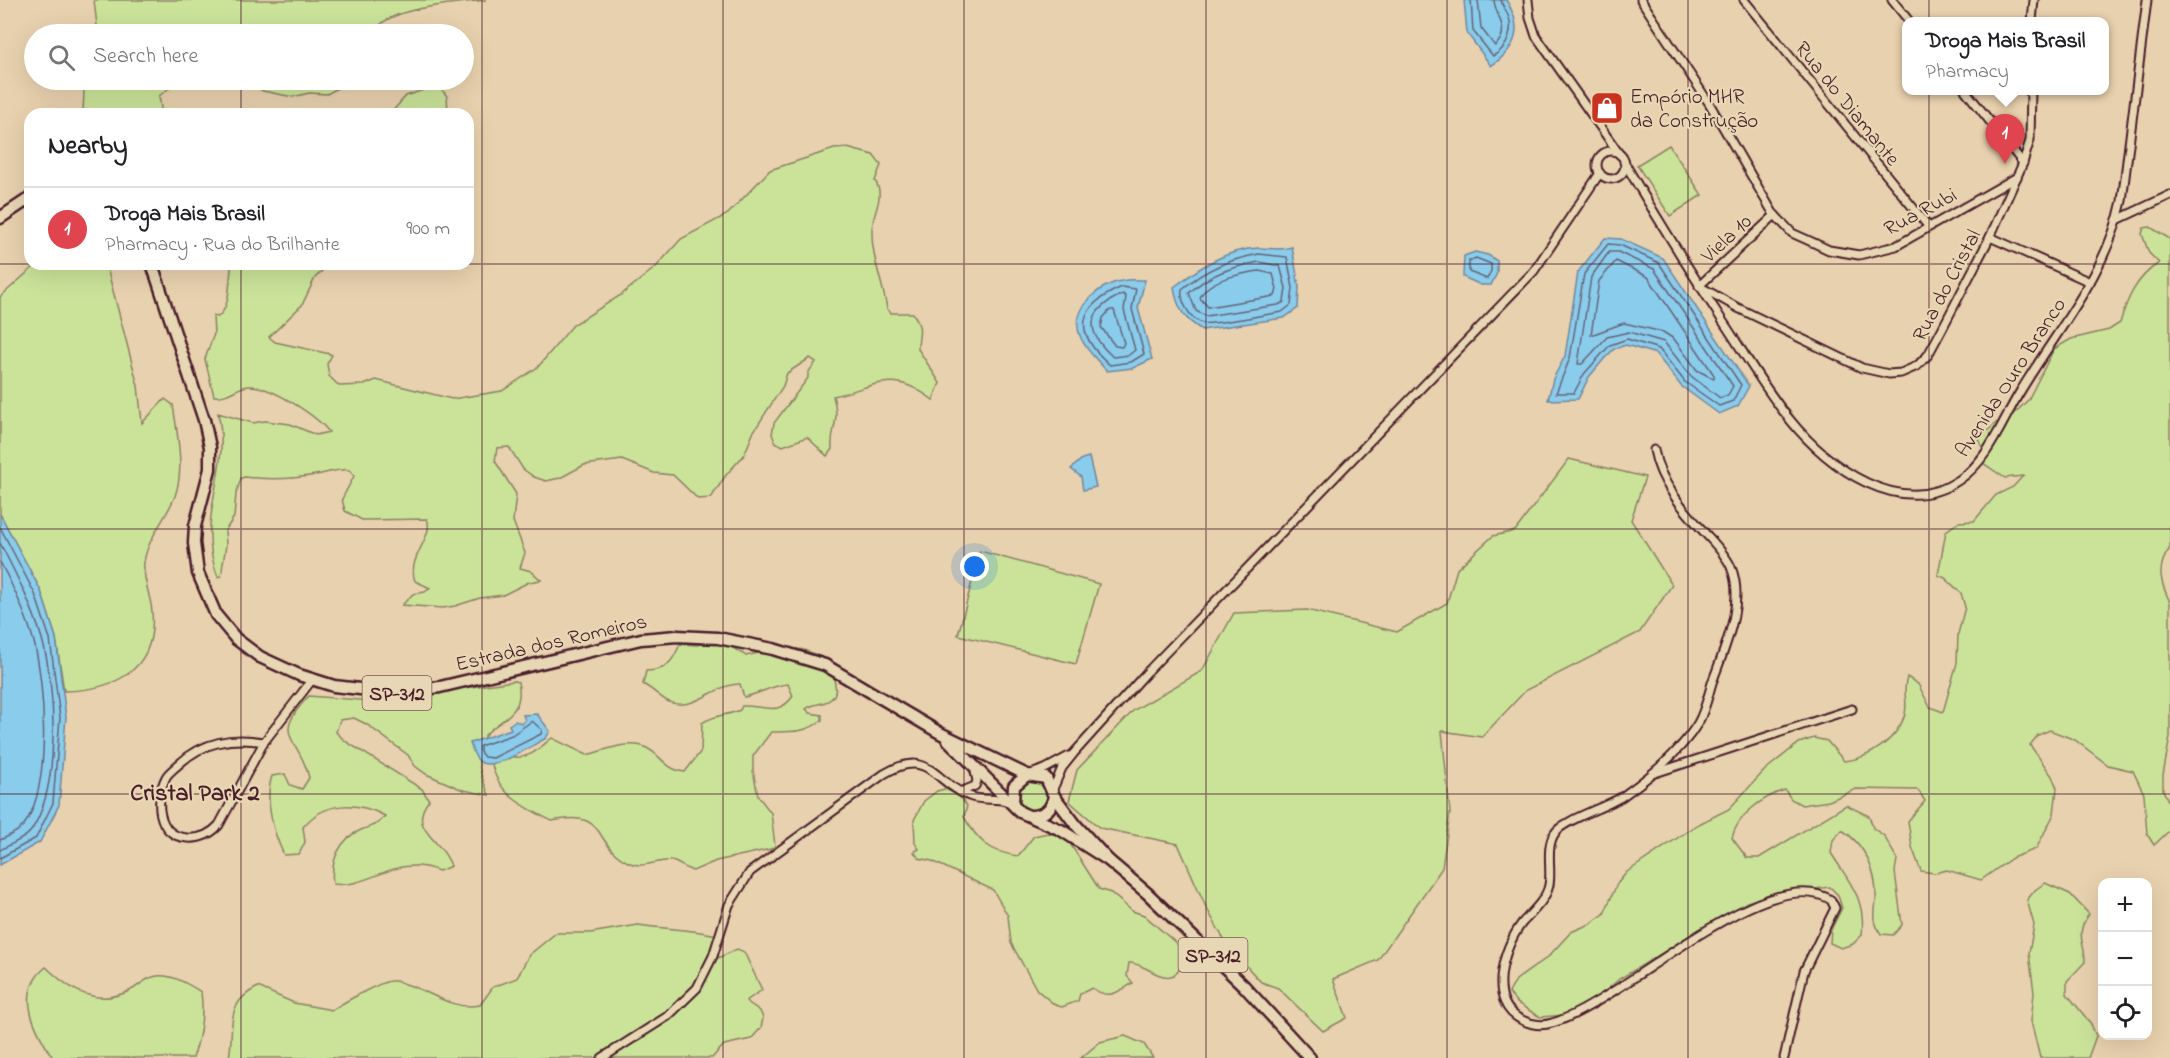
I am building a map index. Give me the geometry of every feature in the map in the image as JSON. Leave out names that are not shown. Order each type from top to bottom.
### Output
[{"type":"main road","points":[[0,218],[24,202]]},
{"type":"main road","name":"Estrada dos Romeiros","points":[[154,270],[204,420],[210,447],[210,469],[195,526],[194,543],[202,588],[216,615],[247,649],[274,665],[312,680],[366,692],[416,692],[641,639],[676,636],[718,638],[773,649],[825,665],[940,733],[1027,775],[1040,775],[1076,825],[1108,860],[1179,921],[1310,1058]]},
{"type":"main road","name":"Estrada dos Romeiros","points":[[940,733],[1013,802],[1020,812],[1061,830],[1108,860]]},
{"type":"main road","points":[[1013,802],[1014,786],[1027,775]]},
{"type":"main road","points":[[1032,816],[1045,813],[1053,802],[1054,792]]},
{"type":"street","points":[[1528,0],[1530,18],[1536,36],[1624,162],[1623,171],[1615,178]]},
{"type":"street","name":"Rua Rubi","points":[[1641,0],[1709,103],[1775,215],[1792,233],[1829,250],[1848,255],[1859,255],[1896,246],[2017,177]]},
{"type":"street","name":"Rua do Diamante","points":[[1744,0],[1928,226]]},
{"type":"street","points":[[1892,0],[1906,17]]},
{"type":"street","points":[[2032,17],[2034,0]]},
{"type":"street","name":"Avenida Ouro Branco","points":[[1624,162],[1699,285],[1775,400],[1811,442],[1841,467],[1864,481],[1897,493],[1914,494],[1945,488],[1959,480],[1977,464],[2097,272],[2122,201],[2147,0]]},
{"type":"street","points":[[1969,95],[2023,163]]},
{"type":"street","name":"Rua do Cristal","points":[[1699,285],[1738,308],[1862,368],[1889,374],[1901,373],[1917,366],[1928,354],[1990,237],[2023,163],[2031,133],[2031,95]]},
{"type":"street","points":[[1607,135],[1609,151]]},
{"type":"street","points":[[1054,792],[1062,768],[1148,671],[1534,271],[1600,173],[1598,161],[1602,155],[1609,151],[1620,155]]},
{"type":"street","points":[[1600,173],[1607,178],[1625,177],[1636,183]]},
{"type":"street","points":[[2117,220],[2170,195]]},
{"type":"street","name":"Viela 10","points":[[1699,285],[1775,215]]},
{"type":"street","points":[[1990,237],[2090,282]]},
{"type":"street","points":[[1654,450],[1657,465],[1675,498],[1731,567],[1734,584],[1734,617],[1699,722],[1683,743],[1649,775],[1622,796],[1561,826],[1553,835],[1549,885],[1545,896],[1515,933],[1506,958],[1501,996],[1506,1007],[1515,1017],[1528,1023],[1554,1023],[1619,988],[1709,927],[1778,897],[1816,893],[1831,900],[1835,908],[1804,971],[1784,1058]]},
{"type":"street","points":[[264,742],[243,739],[218,741],[184,759],[167,775],[159,798],[161,819],[168,830],[178,838],[193,838],[213,832],[264,742],[312,680]]},
{"type":"street","points":[[1649,775],[1852,709]]},
{"type":"street","points":[[1027,775],[1052,766],[1074,753]]},
{"type":"street","points":[[602,1058],[668,1016],[697,988],[714,956],[735,892],[759,864],[884,774],[904,764],[920,764],[928,767],[960,792],[974,798],[1013,802]]},
{"type":"street","points":[[960,792],[969,790],[976,784],[973,766]]},
{"type":"green space","points":[[94,0],[486,0],[423,8],[406,12],[382,24],[97,24]]},
{"type":"green space","points":[[84,90],[167,90],[159,96],[161,108],[83,108]]},
{"type":"green space","points":[[261,90],[334,90],[327,94],[309,93],[293,97]]},
{"type":"green space","points":[[423,90],[442,90],[447,96],[448,108],[395,108],[406,96]]},
{"type":"green space","points":[[1669,145],[1702,195],[1670,216],[1637,165]]},
{"type":"green space","points":[[847,148],[873,155],[881,165],[875,181],[879,199],[872,230],[875,260],[887,309],[891,313],[913,313],[918,324],[920,332],[918,349],[940,383],[933,400],[918,390],[894,382],[872,385],[833,396],[836,419],[832,449],[827,456],[807,437],[783,446],[775,442],[772,434],[774,423],[808,378],[808,373],[816,362],[810,358],[787,373],[783,386],[754,431],[744,455],[726,475],[711,498],[698,499],[673,475],[654,473],[622,460],[584,465],[560,478],[546,481],[534,477],[523,469],[509,447],[497,448],[495,461],[516,494],[513,521],[525,553],[520,568],[531,571],[541,580],[529,582],[503,595],[480,598],[443,608],[402,605],[413,594],[425,592],[430,588],[415,581],[413,572],[427,533],[427,519],[362,520],[345,511],[342,499],[354,476],[349,470],[292,478],[244,477],[241,478],[236,494],[234,517],[225,531],[226,545],[221,576],[218,577],[212,555],[210,534],[221,455],[218,413],[253,423],[265,421],[290,424],[316,435],[329,432],[323,425],[292,403],[258,387],[244,387],[224,395],[214,396],[205,359],[214,334],[213,316],[218,317],[226,306],[231,270],[323,270],[315,278],[302,305],[269,337],[275,342],[332,355],[327,364],[329,376],[339,386],[364,385],[376,380],[452,399],[502,391],[538,367],[573,325],[621,295],[656,267],[681,239],[728,214],[770,170],[834,149]]},
{"type":"green space","points":[[2150,227],[2170,239],[2170,548],[2161,568],[2161,575],[2170,602],[2170,737],[2163,775],[2163,790],[2170,805],[2170,830],[2154,845],[2147,834],[2144,794],[2133,771],[2108,765],[2075,740],[2050,730],[2038,735],[2030,745],[2052,776],[2057,788],[2054,814],[2036,849],[2012,858],[1981,880],[1947,870],[1934,873],[1921,871],[1912,847],[1908,821],[1925,801],[1918,790],[1856,789],[1829,801],[1802,805],[1791,799],[1785,790],[1768,797],[1752,808],[1739,822],[1732,838],[1747,858],[1759,858],[1846,805],[1869,816],[1873,828],[1884,836],[1897,859],[1895,872],[1902,925],[1893,935],[1881,934],[1876,925],[1876,889],[1872,869],[1857,843],[1842,830],[1833,840],[1831,853],[1859,900],[1863,922],[1862,935],[1853,944],[1841,948],[1830,943],[1831,930],[1842,908],[1838,895],[1830,887],[1770,895],[1747,902],[1619,979],[1599,997],[1566,1015],[1540,1017],[1517,1003],[1509,993],[1516,980],[1548,957],[1571,932],[1590,924],[1604,914],[1617,884],[1627,872],[1697,825],[1729,809],[1765,770],[1799,743],[1814,738],[1827,741],[1844,761],[1872,752],[1896,732],[1901,723],[1906,709],[1907,677],[1918,684],[1930,707],[1943,712],[1957,663],[1958,634],[1965,607],[1961,593],[1945,578],[1938,575],[1946,531],[1959,522],[1974,521],[1996,495],[2013,487],[2023,476],[2005,478],[1983,463],[1983,449],[1979,439],[1996,423],[2016,412],[2028,400],[2054,349],[2071,339],[2109,330],[2120,323],[2134,289],[2159,263],[2149,253],[2142,234],[2144,228]]},
{"type":"green space","points":[[30,270],[108,270],[138,386],[142,423],[165,399],[173,405],[180,462],[178,485],[175,496],[149,544],[144,562],[144,574],[152,612],[152,632],[140,663],[129,673],[100,687],[64,691],[56,638],[41,591],[0,514],[0,297]]},
{"type":"green space","points":[[1569,459],[1645,477],[1631,520],[1672,585],[1640,632],[1526,690],[1482,737],[1442,731],[1450,813],[1442,868],[1378,960],[1333,979],[1347,1018],[1323,1031],[1278,988],[1261,982],[1227,945],[1206,907],[1178,844],[1100,828],[1069,801],[1077,770],[1134,710],[1202,671],[1234,613],[1307,610],[1397,632],[1447,603],[1457,569],[1493,536],[1515,531]]},
{"type":"green space","points":[[980,551],[1099,584],[1076,664],[958,635]]},
{"type":"green space","points":[[715,641],[725,643],[746,656],[783,649],[807,651],[818,656],[827,664],[833,676],[834,696],[826,702],[806,709],[810,713],[822,715],[822,720],[804,730],[771,732],[753,756],[753,771],[758,796],[771,813],[775,846],[771,849],[716,861],[693,871],[672,861],[636,865],[618,856],[592,824],[570,818],[552,821],[520,803],[503,788],[497,779],[491,756],[525,756],[535,752],[552,738],[587,755],[622,746],[642,746],[654,752],[671,768],[685,772],[701,751],[702,723],[740,710],[742,706],[776,708],[788,702],[793,696],[788,684],[744,697],[740,684],[722,688],[686,704],[677,704],[667,701],[643,684],[646,671],[653,671],[668,664],[680,644],[697,645]]},
{"type":"green space","points":[[518,682],[519,699],[513,711],[484,736],[479,749],[480,768],[489,795],[463,790],[426,774],[415,766],[408,755],[366,724],[354,718],[340,720],[336,732],[345,741],[422,789],[429,800],[421,819],[423,827],[447,856],[451,866],[439,871],[409,866],[359,882],[333,884],[333,868],[342,845],[353,834],[377,824],[385,816],[352,806],[331,808],[311,818],[303,827],[305,842],[299,854],[284,855],[271,816],[270,785],[272,776],[285,774],[290,785],[302,789],[309,778],[289,729],[297,710],[309,696],[397,703],[450,690]]},
{"type":"green space","points":[[1026,780],[1040,784],[1047,794],[1049,803],[1040,812],[1029,810],[1016,800],[1016,789]]},
{"type":"green space","points":[[945,789],[958,795],[967,806],[964,817],[974,833],[985,844],[999,852],[1018,856],[1034,836],[1048,833],[1061,836],[1071,845],[1099,889],[1111,893],[1132,911],[1144,915],[1186,952],[1175,974],[1160,975],[1129,963],[1127,976],[1133,983],[1122,990],[1112,994],[1103,994],[1092,988],[1080,994],[1078,1001],[1062,1007],[1055,1005],[1037,990],[1011,943],[1008,916],[993,890],[932,861],[919,858],[914,852],[919,849],[915,843],[914,820],[924,801],[937,791]]},
{"type":"green space","points":[[2045,883],[2070,894],[2089,914],[2081,933],[2085,962],[2067,981],[2067,994],[2091,1024],[2096,1036],[2088,1058],[2040,1058],[2031,1021],[2034,993],[2029,953],[2034,925],[2027,900]]},
{"type":"green space","points":[[638,925],[717,935],[718,958],[737,949],[744,952],[762,990],[746,1001],[760,1011],[763,1018],[761,1028],[751,1039],[724,1045],[712,1058],[229,1058],[235,1009],[247,994],[258,987],[294,1003],[332,1010],[370,989],[385,982],[394,981],[415,987],[451,1003],[480,1005],[493,987],[517,978],[529,955],[556,933],[590,933]]},
{"type":"green space","points":[[46,967],[64,983],[94,997],[117,996],[132,990],[150,978],[159,976],[178,980],[201,992],[201,1026],[193,1058],[53,1058],[34,1024],[29,1000],[36,977]]},
{"type":"green space","points":[[1125,1036],[1144,1044],[1153,1058],[1081,1058],[1100,1042]]},
{"type":"water","points":[[1464,0],[1506,0],[1512,10],[1516,28],[1512,45],[1491,66],[1467,33]]},
{"type":"water","points":[[1605,238],[1621,239],[1663,258],[1749,386],[1738,406],[1719,414],[1681,386],[1656,354],[1626,345],[1614,349],[1604,359],[1589,377],[1578,399],[1548,400],[1553,379],[1565,356],[1578,272]]},
{"type":"water","points":[[1292,247],[1299,287],[1298,308],[1284,318],[1202,330],[1190,322],[1182,312],[1174,287],[1213,261],[1247,249]]},
{"type":"water","points":[[1475,252],[1488,255],[1497,261],[1497,273],[1491,285],[1481,285],[1463,277],[1464,256]]},
{"type":"water","points":[[1145,280],[1138,308],[1152,359],[1133,368],[1107,371],[1081,338],[1078,328],[1082,309],[1095,293],[1113,283]]},
{"type":"water","points":[[1089,457],[1096,487],[1083,490],[1081,477],[1071,469],[1082,459]]},
{"type":"water","points":[[0,514],[41,591],[56,638],[66,717],[59,805],[40,842],[0,865]]},
{"type":"water","points":[[537,714],[550,731],[546,738],[496,763],[482,763],[476,757],[470,743],[511,729],[509,725],[515,721],[522,723],[525,720],[523,715]]},
{"type":"place","name":"Empório MHR da Construção","points":[[1607,108]]},
{"type":"place","name":"Droga Mais Brasil","points":[[2005,164]]},
{"type":"district","name":"Cristal Park 2","points":[[195,792]]}]
